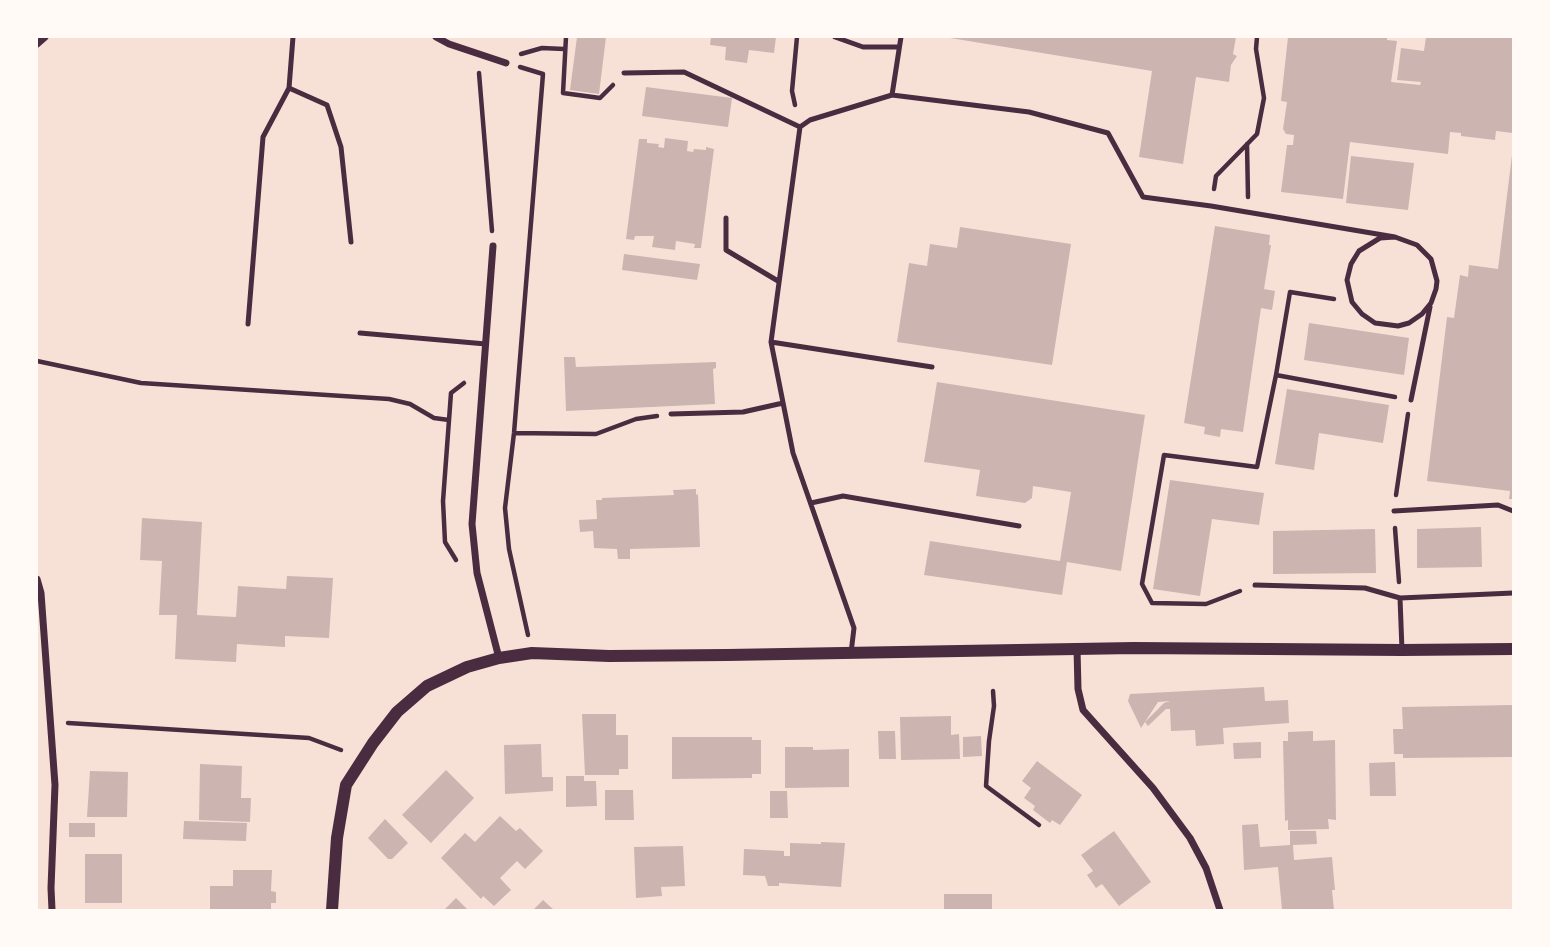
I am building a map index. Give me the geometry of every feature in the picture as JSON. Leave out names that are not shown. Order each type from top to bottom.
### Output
[{"type":"street","points":[[37,44],[46,37]]},
{"type":"street","points":[[436,37],[449,44],[506,62]]},
{"type":"street","points":[[493,246],[472,524],[477,573],[499,658]]},
{"type":"street","points":[[37,579],[41,593],[55,785],[52,910]]},
{"type":"street","points":[[332,910],[337,838],[346,785],[373,743],[389,722],[427,686],[467,667],[499,658],[532,653],[609,656],[1077,649],[1513,649]]},
{"type":"street","points":[[1077,649],[1078,688],[1083,710],[1153,788],[1190,838],[1206,868],[1220,910]]},
{"type":"lane","points":[[248,324],[263,137],[289,88],[292,37]]},
{"type":"lane","points":[[835,37],[863,47],[899,47]]},
{"type":"lane","points":[[892,95],[901,37]]},
{"type":"lane","points":[[624,73],[684,72],[800,127]]},
{"type":"lane","points":[[289,88],[327,106],[341,146],[351,242]]},
{"type":"lane","points":[[851,654],[853,628],[793,453],[771,342],[800,127],[810,120],[892,95],[1029,112],[1108,133],[1143,197],[1395,237],[1417,244],[1431,259],[1437,281],[1410,400]]},
{"type":"lane","points":[[726,218],[726,250],[778,281]]},
{"type":"lane","points":[[1395,237],[1380,238],[1366,245],[1351,264],[1347,280],[1352,302],[1362,314],[1375,323],[1398,326],[1409,323],[1422,314],[1431,303]]},
{"type":"lane","points":[[360,333],[486,344]]},
{"type":"lane","points":[[771,342],[932,367]]},
{"type":"lane","points":[[671,414],[743,412],[783,403]]},
{"type":"lane","points":[[811,503],[843,496],[1019,526]]},
{"type":"lane","points":[[1394,511],[1498,505],[1513,511]]},
{"type":"lane","points":[[1255,585],[1365,587],[1400,598],[1513,593]]},
{"type":"lane","points":[[1400,598],[1402,650]]},
{"type":"path","points":[[566,37],[564,93],[600,98]]},
{"type":"path","points":[[797,37],[792,91],[800,127]]},
{"type":"path","points":[[1211,206],[1216,176],[1257,134],[1264,98],[1256,49],[1257,37]]},
{"type":"path","points":[[542,48],[564,49]]},
{"type":"path","points":[[476,53],[493,246]]},
{"type":"path","points":[[506,62],[543,74],[514,433],[505,508],[509,548],[527,630]]},
{"type":"path","points":[[1247,144],[1248,212]]},
{"type":"path","points":[[1255,585],[1206,604],[1152,603],[1142,584],[1164,455],[1256,467],[1290,292],[1352,302]]},
{"type":"path","points":[[37,361],[141,383],[389,399],[410,404],[434,418],[449,420]]},
{"type":"path","points":[[1276,375],[1410,400],[1394,511],[1400,598]]},
{"type":"path","points":[[514,433],[596,435],[636,419]]},
{"type":"path","points":[[992,691],[994,706],[986,786],[1039,825]]},
{"type":"path","points":[[52,722],[309,738],[341,750]]},
{"type":"building","points":[[577,37],[606,37],[599,94],[570,90]]},
{"type":"building","points":[[711,37],[776,37],[774,53],[749,50],[747,63],[725,60],[726,47],[710,45]]},
{"type":"building","points":[[944,37],[1236,37],[1233,54],[1237,56],[1231,65],[1229,82],[1196,77],[1183,164],[1139,157],[1152,71]]},
{"type":"building","points":[[1288,37],[1387,37],[1387,40],[1397,41],[1391,82],[1420,85],[1421,82],[1397,80],[1401,48],[1424,51],[1426,37],[1513,37],[1513,133],[1496,131],[1495,140],[1450,132],[1448,154],[1350,142],[1343,199],[1281,192],[1287,145],[1293,145],[1294,135],[1286,134],[1283,129],[1287,102],[1281,101]]},
{"type":"building","points":[[646,87],[732,98],[728,127],[642,116]]},
{"type":"building","points":[[665,138],[688,141],[687,151],[706,150],[706,147],[714,149],[701,248],[694,248],[695,244],[676,241],[675,250],[652,247],[654,236],[626,239],[639,139],[647,139],[647,143],[659,144],[658,147],[664,148]]},
{"type":"building","points":[[1512,155],[1513,499],[1509,499],[1510,491],[1427,481],[1447,317],[1454,318],[1460,275],[1468,277],[1469,265],[1498,269]]},
{"type":"building","points":[[1351,156],[1414,163],[1408,210],[1346,203]]},
{"type":"building","points":[[1215,226],[1270,235],[1264,289],[1275,291],[1272,310],[1261,308],[1243,432],[1221,429],[1220,437],[1204,434],[1205,427],[1184,423]]},
{"type":"building","points":[[960,227],[1071,244],[1052,365],[897,342],[909,263],[927,266],[930,244],[957,248]]},
{"type":"building","points":[[624,254],[700,264],[697,280],[622,270]]},
{"type":"building","points":[[1309,323],[1409,338],[1404,375],[1304,360]]},
{"type":"building","points":[[564,357],[575,357],[576,367],[716,362],[716,368],[713,369],[715,404],[566,411]]},
{"type":"building","points":[[937,382],[1145,415],[1121,571],[1067,562],[1062,595],[924,575],[930,541],[1060,561],[1071,492],[1033,486],[1032,498],[1025,503],[976,496],[980,470],[924,462]]},
{"type":"building","points":[[1287,389],[1389,405],[1383,443],[1319,433],[1314,470],[1275,464]]},
{"type":"building","points":[[1170,480],[1264,493],[1259,525],[1212,519],[1200,596],[1153,589]]},
{"type":"building","points":[[696,489],[700,547],[630,549],[630,559],[618,559],[617,549],[594,548],[593,531],[580,532],[579,520],[597,519],[596,500],[674,495],[673,490]]},
{"type":"building","points":[[142,518],[202,522],[197,615],[236,617],[238,586],[286,589],[287,576],[333,578],[329,638],[285,636],[285,647],[237,644],[236,662],[175,659],[177,615],[159,615],[162,561],[140,560]]},
{"type":"building","points":[[1481,527],[1482,567],[1417,568],[1417,529]]},
{"type":"building","points":[[1375,529],[1376,573],[1273,574],[1273,531]]},
{"type":"building","points":[[1264,687],[1265,701],[1288,700],[1289,723],[1223,728],[1224,744],[1196,746],[1195,730],[1171,731],[1170,709],[1166,709],[1148,726],[1145,722],[1164,703],[1170,701],[1158,702],[1141,728],[1128,701],[1130,694]]},
{"type":"building","points":[[1513,705],[1513,757],[1403,758],[1403,754],[1394,754],[1393,729],[1403,729],[1402,707]]},
{"type":"building","points":[[582,714],[616,714],[616,735],[628,735],[628,769],[619,769],[619,775],[585,775]]},
{"type":"building","points":[[951,716],[951,735],[959,734],[960,759],[901,760],[900,717]]},
{"type":"building","points":[[878,731],[895,731],[896,759],[879,759]]},
{"type":"building","points":[[1313,731],[1313,741],[1335,740],[1336,820],[1328,819],[1329,829],[1288,830],[1288,820],[1285,821],[1283,741],[1288,741],[1288,732]]},
{"type":"building","points":[[981,736],[982,756],[963,757],[963,737]]},
{"type":"building","points":[[672,737],[752,737],[752,740],[761,740],[761,774],[752,774],[752,778],[672,779]]},
{"type":"building","points":[[1261,742],[1261,758],[1234,759],[1233,743]]},
{"type":"building","points":[[541,744],[542,777],[553,777],[553,791],[505,794],[504,745]]},
{"type":"building","points":[[785,747],[813,747],[813,750],[849,749],[849,787],[785,788]]},
{"type":"building","points":[[1037,761],[1082,795],[1060,825],[1052,820],[1050,823],[1033,810],[1035,806],[1024,798],[1031,788],[1022,781]]},
{"type":"building","points":[[1395,762],[1396,796],[1370,796],[1369,763]]},
{"type":"building","points":[[200,764],[242,766],[241,798],[251,798],[250,822],[199,820]]},
{"type":"building","points":[[446,770],[474,798],[431,843],[402,815]]},
{"type":"building","points":[[90,771],[128,772],[127,817],[87,817]]},
{"type":"building","points":[[566,776],[584,776],[584,781],[596,781],[597,806],[566,807]]},
{"type":"building","points":[[605,790],[633,790],[634,820],[605,820]]},
{"type":"building","points":[[770,791],[787,791],[788,818],[770,818]]},
{"type":"building","points":[[500,816],[516,831],[520,828],[543,851],[525,869],[517,861],[500,878],[511,890],[494,906],[483,896],[481,899],[441,858],[465,833],[475,842]]},
{"type":"building","points":[[385,819],[408,843],[392,859],[388,859],[368,838]]},
{"type":"building","points":[[184,821],[247,823],[246,841],[183,839]]},
{"type":"building","points":[[69,823],[95,823],[95,837],[69,837]]},
{"type":"building","points":[[1258,824],[1260,847],[1290,845],[1290,831],[1316,831],[1317,844],[1293,845],[1294,860],[1332,857],[1334,910],[1282,910],[1278,867],[1244,870],[1242,825]]},
{"type":"building","points":[[1114,831],[1151,882],[1119,906],[1102,884],[1096,888],[1087,875],[1093,871],[1081,855]]},
{"type":"building","points":[[790,843],[845,843],[841,887],[779,883],[779,886],[768,886],[765,876],[743,875],[744,849],[784,851],[784,856],[790,856]]},
{"type":"building","points":[[683,846],[685,886],[661,887],[662,896],[636,898],[634,847]]},
{"type":"building","points":[[85,854],[122,854],[122,903],[85,903]]},
{"type":"building","points":[[233,870],[272,870],[271,891],[276,892],[276,903],[271,903],[271,910],[210,910],[210,886],[233,886]]},
{"type":"building","points":[[944,894],[992,894],[992,910],[944,910]]},
{"type":"building","points":[[456,898],[468,910],[444,910]]},
{"type":"building","points":[[543,900],[554,910],[533,910]]}]
